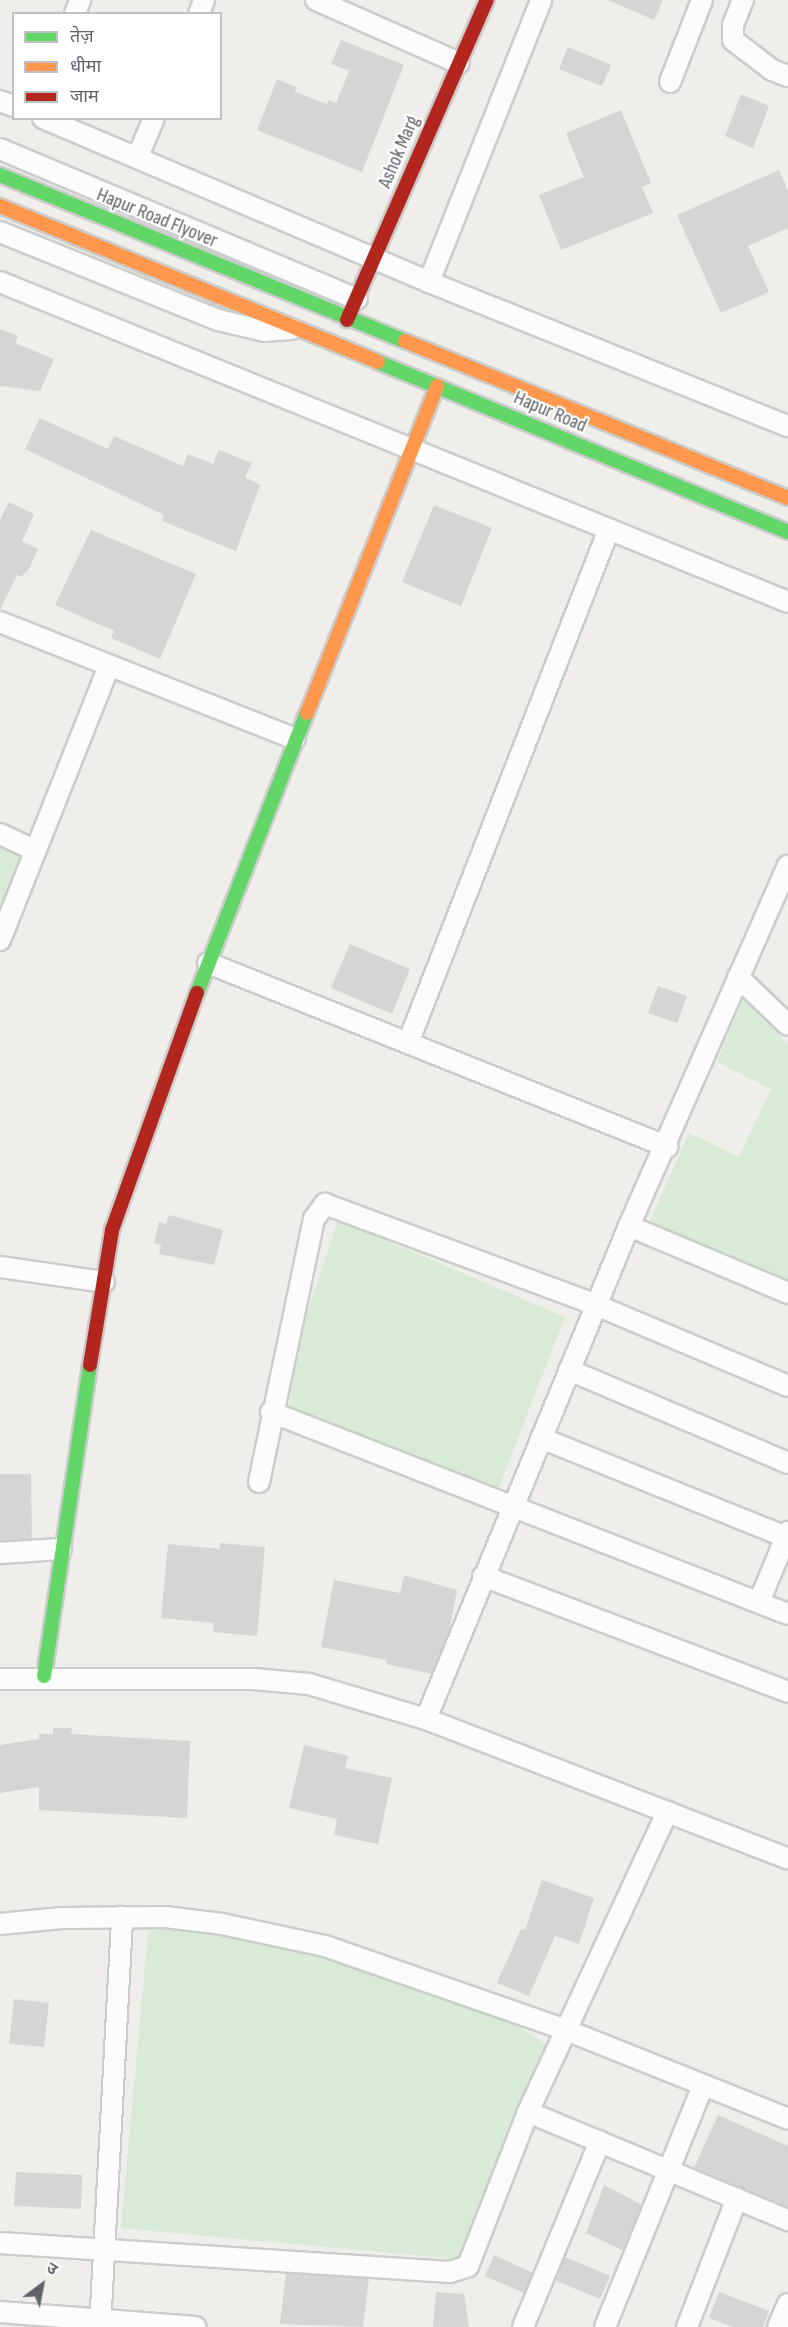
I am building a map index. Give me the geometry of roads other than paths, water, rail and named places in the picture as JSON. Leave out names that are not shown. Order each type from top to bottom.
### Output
[{"type":"street","points":[[316,0],[459,63]]},
{"type":"street","name":"Ashok Marg","points":[[347,320],[487,0]]},
{"type":"street","points":[[429,282],[541,0]]},
{"type":"street","points":[[670,82],[702,0]]},
{"type":"street","points":[[743,0],[733,25],[733,40],[772,70],[788,76]]},
{"type":"street","points":[[49,120],[138,156],[429,282],[788,426]]},
{"type":"street","points":[[138,156],[153,120]]},
{"type":"street","points":[[0,149],[357,299]]},
{"type":"street","name":"Hapur Road Flyover","points":[[0,175],[232,269],[298,300]]},
{"type":"street","points":[[0,206],[218,293],[297,328]]},
{"type":"street","points":[[0,232],[218,320],[264,331],[297,328]]},
{"type":"street","points":[[240,250],[298,300]]},
{"type":"street","points":[[0,282],[788,602]]},
{"type":"street","name":"Hapur Road","points":[[298,300],[788,498]]},
{"type":"street","name":"Hapur Road","points":[[297,328],[788,532]]},
{"type":"street","points":[[44,1676],[61,1549],[112,1230],[208,963],[437,386]]},
{"type":"street","points":[[408,1042],[609,529]]},
{"type":"street","points":[[0,622],[295,739]]},
{"type":"street","points":[[0,940],[109,666]]},
{"type":"street","points":[[0,834],[34,850]]},
{"type":"street","points":[[426,1719],[629,1226],[667,1147],[738,977],[788,866]]},
{"type":"street","points":[[208,963],[667,1147]]},
{"type":"street","points":[[738,977],[788,1025]]},
{"type":"street","points":[[259,1482],[271,1412],[314,1219],[325,1204],[596,1305],[788,1386]]},
{"type":"street","points":[[629,1226],[788,1293]]},
{"type":"street","points":[[0,1267],[104,1282]]},
{"type":"street","points":[[569,1370],[788,1462]]},
{"type":"street","points":[[271,1412],[788,1614]]},
{"type":"street","points":[[541,1438],[787,1536],[759,1602]]},
{"type":"street","points":[[0,1552],[61,1549]]},
{"type":"street","points":[[483,1576],[788,1692]]},
{"type":"street","points":[[0,1679],[44,1676],[309,1684],[426,1719],[788,1859]]},
{"type":"street","points":[[0,2243],[460,2271],[473,2258],[528,2112],[667,1812]]},
{"type":"street","points":[[100,2323],[122,1917]]},
{"type":"street","points":[[0,1924],[122,1917],[165,1917],[222,1924],[324,1946],[566,2030],[788,2119]]},
{"type":"street","points":[[604,2327],[703,2086]]},
{"type":"street","points":[[528,2112],[669,2168],[788,2220]]},
{"type":"street","points":[[523,2327],[600,2141]]},
{"type":"street","points":[[687,2327],[736,2198]]},
{"type":"street","points":[[778,2327],[788,2304]]},
{"type":"street","points":[[0,2312],[100,2323],[195,2327]]}]
